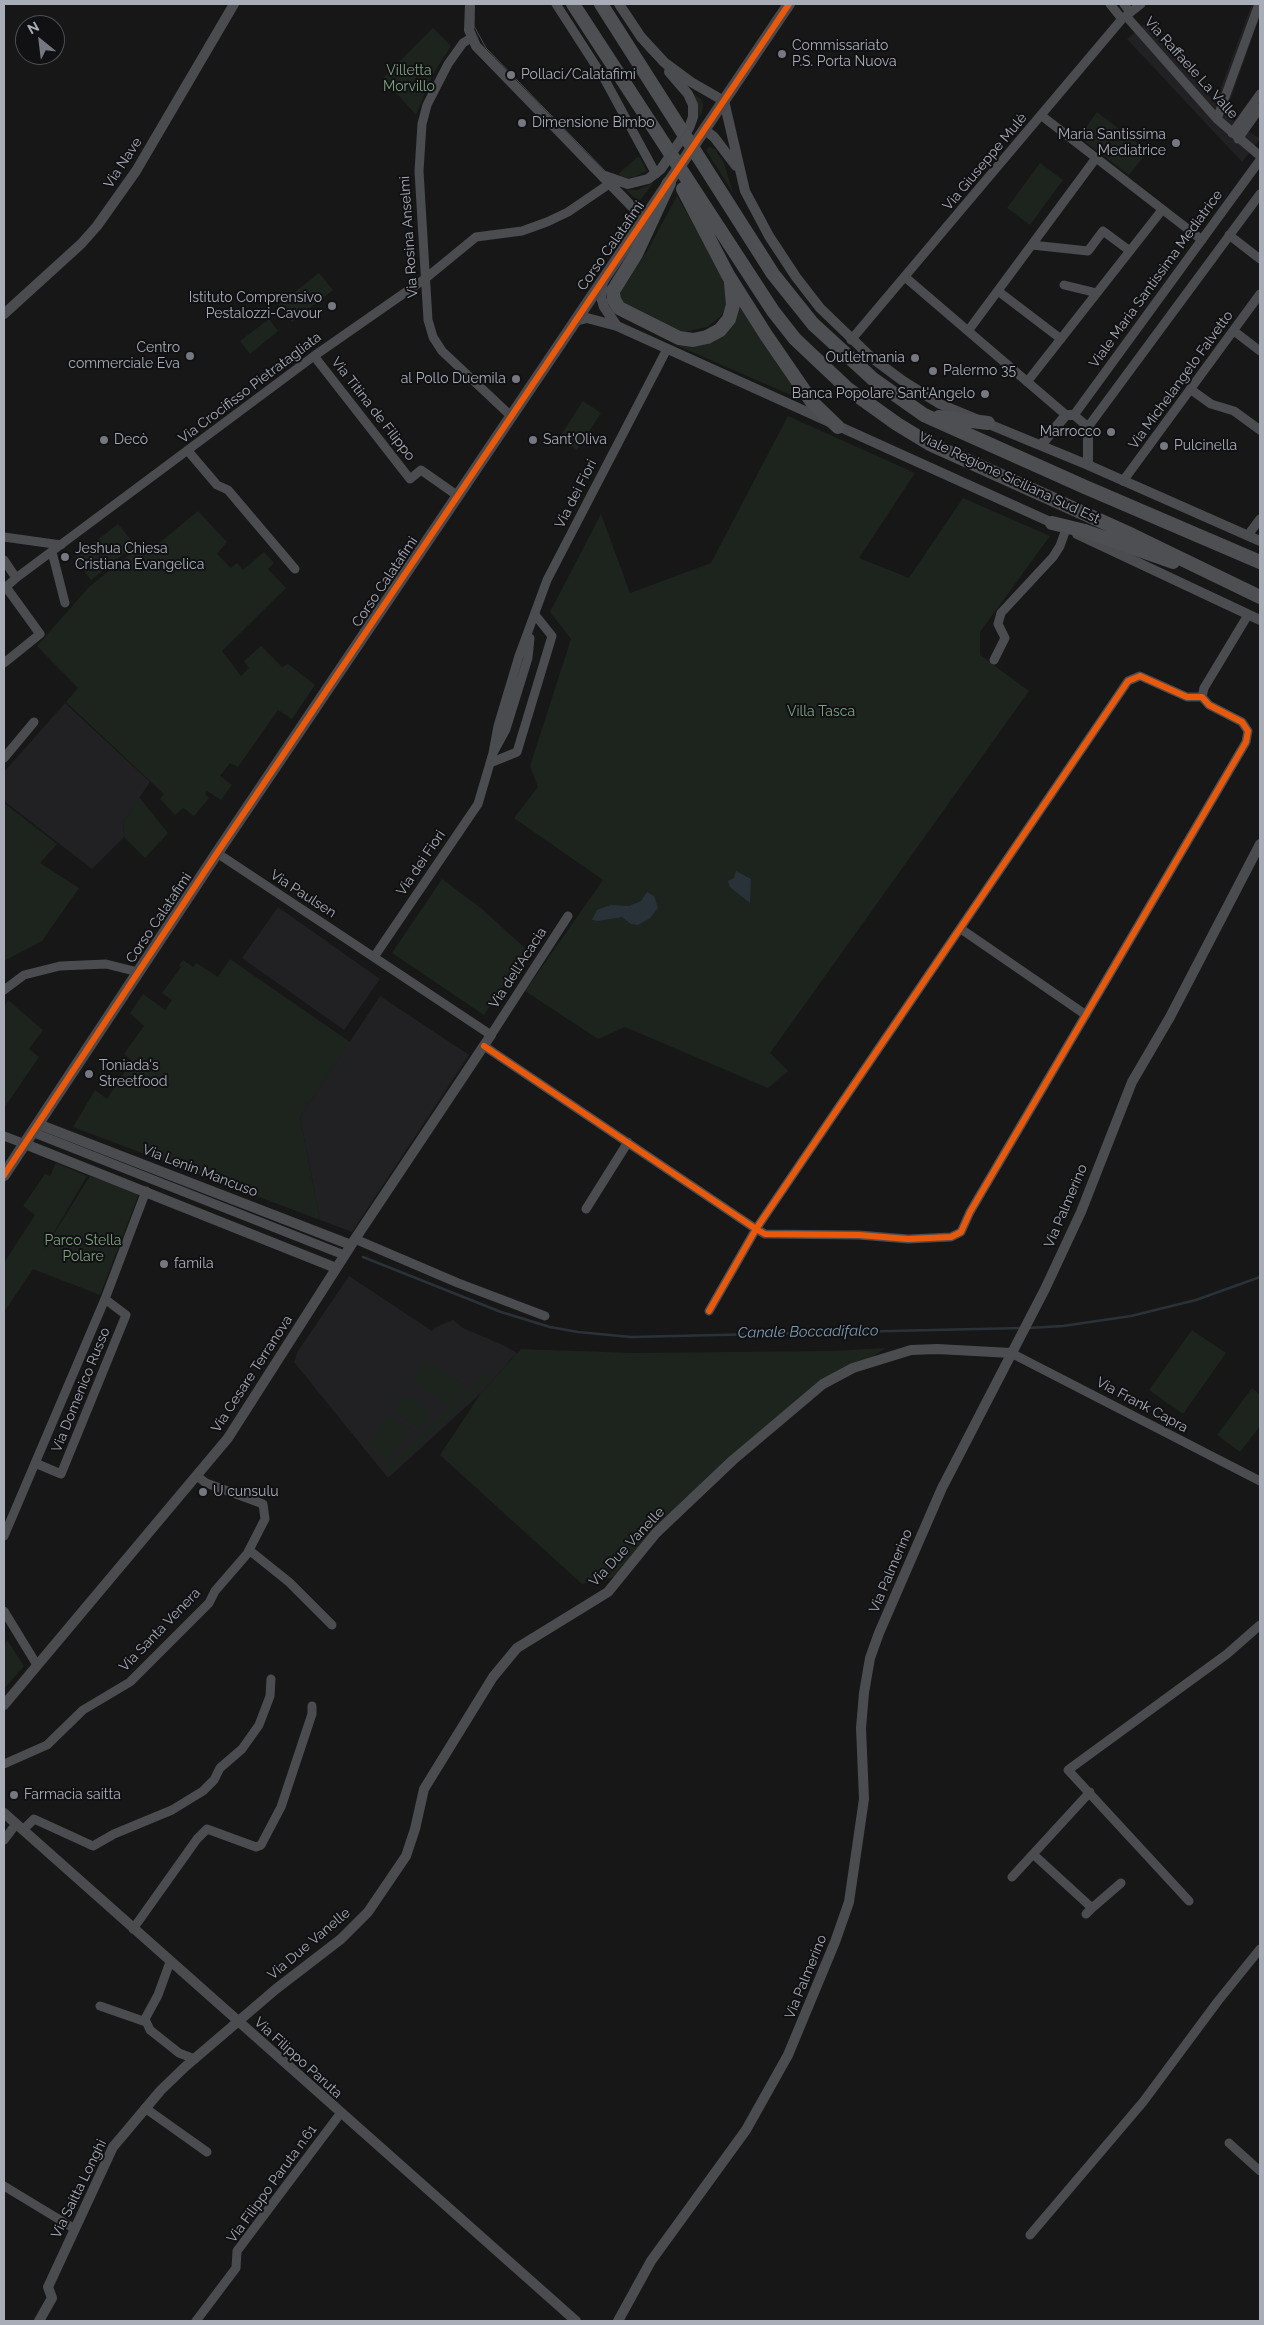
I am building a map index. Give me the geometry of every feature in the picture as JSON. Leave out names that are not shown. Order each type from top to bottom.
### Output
[{"type":"main road","points":[[574,4],[650,124],[728,275],[791,373],[812,402],[838,427]]},
{"type":"main road","name":"Viale Regione Siciliana Sud Est","points":[[601,4],[700,140],[773,274],[813,324],[872,378],[924,415],[1260,562]]},
{"type":"main road","name":"Corso Calatafimi","points":[[4,1175],[217,853],[790,4]]},
{"type":"main road","name":"Viale Regione Siciliana Sud Est","points":[[650,124],[773,311],[795,339],[848,389],[897,424],[930,444],[1132,535],[1260,597]]},
{"type":"main road","points":[[669,183],[636,254],[613,290],[614,300],[618,308],[679,338],[693,340],[707,337],[720,330],[729,319],[733,291],[728,275]]},
{"type":"main road","points":[[924,415],[988,423]]},
{"type":"main road","points":[[1052,522],[1085,531],[1150,556],[1210,573]]},
{"type":"street","name":"Via Nave","points":[[4,314],[81,244],[97,226],[140,164],[234,4]]},
{"type":"street","points":[[470,4],[467,22],[471,38],[486,57],[644,219]]},
{"type":"street","points":[[556,4],[605,80],[658,172]]},
{"type":"street","points":[[600,174],[628,184],[641,183],[658,172],[689,128],[694,110],[692,100],[649,48],[619,4]]},
{"type":"street","points":[[1110,4],[1126,16]]},
{"type":"street","points":[[1124,4],[1126,16]]},
{"type":"street","name":"Via Giuseppe Mulè","points":[[851,340],[1126,16],[1142,4]]},
{"type":"street","points":[[1217,119],[1259,4]]},
{"type":"street","name":"Via Raffaele La Valle","points":[[1126,16],[1217,119],[1260,156]]},
{"type":"street","name":"Via Rosina Anselmi","points":[[471,38],[463,43],[448,64],[427,105],[422,124],[418,171],[428,320],[433,337],[442,351],[512,417]]},
{"type":"street","points":[[649,48],[680,75],[724,102],[739,169],[745,191],[752,205],[785,261],[820,308],[851,340],[903,381],[940,404],[1088,465],[1260,541]]},
{"type":"street","points":[[1235,136],[1260,94]]},
{"type":"street","points":[[1235,136],[1260,108]]},
{"type":"street","points":[[1042,116],[1202,240]]},
{"type":"street","points":[[700,140],[739,169]]},
{"type":"street","points":[[968,330],[1096,158]]},
{"type":"street","name":"Viale Maria Santissima Mediatrice","points":[[1041,445],[1070,415],[1260,160]]},
{"type":"street","name":"Via Crocifisso Pietratagliata","points":[[16,578],[188,452],[314,356],[426,278],[476,237],[522,231],[546,222],[568,212],[610,184]]},
{"type":"street","points":[[1088,465],[1088,427],[1260,194]]},
{"type":"street","points":[[1027,382],[1162,210]]},
{"type":"street","points":[[1032,245],[1088,251],[1103,231],[1130,251]]},
{"type":"street","points":[[1229,235],[1260,259]]},
{"type":"street","points":[[905,276],[1027,382],[1088,427]]},
{"type":"street","points":[[603,280],[602,302],[617,326]]},
{"type":"street","points":[[1064,285],[1097,293]]},
{"type":"street","points":[[998,291],[1062,339]]},
{"type":"street","name":"Via Michelangelo Falvetto","points":[[1123,482],[1260,294]]},
{"type":"street","name":"Viale Regione Siciliana Sud Est","points":[[575,321],[587,318],[617,326],[1052,522],[1260,620]]},
{"type":"street","points":[[1234,331],[1260,351]]},
{"type":"street","name":"Via dei Fiori","points":[[374,956],[478,804],[493,754],[506,729],[528,658],[531,628],[547,580],[667,349]]},
{"type":"street","name":"Via Titina de Filippo","points":[[314,356],[410,480],[421,470],[458,496]]},
{"type":"street","points":[[1190,389],[1211,404],[1234,411],[1260,430]]},
{"type":"street","points":[[188,452],[217,485],[228,490],[295,569]]},
{"type":"street","points":[[1248,536],[1260,519]]},
{"type":"street","points":[[994,660],[1005,638],[998,624],[1001,613],[1053,556],[1060,546],[1066,529]]},
{"type":"street","points":[[4,537],[61,545]]},
{"type":"street","points":[[52,552],[65,603]]},
{"type":"street","points":[[4,560],[16,578],[6,587],[40,634],[4,663]]},
{"type":"street","points":[[1202,697],[1204,688],[1248,615]]},
{"type":"street","points":[[490,763],[517,752],[552,636],[536,616]]},
{"type":"street","points":[[484,1046],[756,1229],[765,1234],[859,1235],[908,1239],[951,1237],[961,1232],[970,1212],[1246,742],[1248,731],[1242,722],[1209,705],[1202,697],[1187,697],[1140,676],[1128,681],[756,1229],[709,1311]]},
{"type":"street","points":[[4,758],[34,722]]},
{"type":"street","name":"Via Palmerino","points":[[618,2321],[651,2261],[746,2130],[788,2055],[835,1942],[849,1902],[864,1799],[861,1728],[865,1678],[879,1634],[942,1488],[1081,1212],[1132,1082],[1170,1017],[1260,844]]},
{"type":"street","name":"Via Paulsen","points":[[217,853],[491,1035]]},
{"type":"street","name":"Via dell'Acacia","points":[[491,1035],[568,916]]},
{"type":"street","points":[[961,929],[1086,1014]]},
{"type":"street","points":[[4,990],[24,975],[60,966],[106,964],[138,972]]},
{"type":"street","name":"Via Cesare Terranova","points":[[4,1705],[228,1438],[344,1255],[491,1035]]},
{"type":"street","name":"Via Lenin Mancuso","points":[[35,1128],[353,1242]]},
{"type":"street","name":"Via Lenin Mancuso","points":[[35,1128],[344,1255]]},
{"type":"street","points":[[4,1136],[336,1268]]},
{"type":"street","points":[[586,1209],[628,1142]]},
{"type":"street","name":"Via Domenico Russo","points":[[4,1536],[105,1299],[146,1192]]},
{"type":"street","points":[[353,1242],[545,1316]]},
{"type":"street","name":"Via Domenico Russo","points":[[35,1463],[62,1474],[126,1315],[105,1299]]},
{"type":"street","name":"Via Due Vanelle","points":[[238,2022],[276,1989],[342,1939],[368,1912],[406,1856],[415,1829],[424,1789],[493,1677],[517,1648],[608,1592],[649,1541],[733,1460],[823,1384],[853,1368],[911,1350],[937,1349],[1011,1353]]},
{"type":"street","name":"Via Frank Capra","points":[[1011,1353],[1260,1481]]},
{"type":"street","name":"Via Santa Venera","points":[[4,1764],[47,1745],[83,1710],[130,1682],[209,1603],[215,1591],[249,1550],[266,1519],[263,1504],[206,1483],[197,1476]]},
{"type":"street","points":[[249,1550],[289,1582],[332,1625]]},
{"type":"street","points":[[4,1611],[37,1665]]},
{"type":"street","points":[[1189,1901],[1068,1770],[1227,1654],[1260,1625]]},
{"type":"street","points":[[4,1840],[19,1827],[34,1819],[93,1846],[114,1834],[172,1810],[203,1791],[214,1780],[220,1768],[242,1749],[259,1725],[270,1696],[271,1680]]},
{"type":"street","points":[[133,1928],[207,1829],[256,1847],[261,1845],[281,1807],[312,1714],[312,1706]]},
{"type":"street","points":[[1012,1877],[1090,1792]]},
{"type":"street","name":"Via Filippo Paruta","points":[[4,1813],[340,2114],[576,2321]]},
{"type":"street","points":[[1033,1854],[1089,1911],[1121,1883]]},
{"type":"street","points":[[1030,2235],[1143,2102],[1260,1949]]},
{"type":"street","points":[[170,1962],[158,1996],[145,2019],[150,2030],[179,2053],[195,2059]]},
{"type":"street","points":[[100,2006],[146,2022]]},
{"type":"street","name":"Via Saitta Longhi","points":[[39,2321],[52,2298],[48,2287],[113,2147],[161,2090],[238,2022]]},
{"type":"street","points":[[145,2108],[207,2152]]},
{"type":"street","name":"Via Filippo Paruta n.61","points":[[196,2321],[236,2268],[237,2251],[340,2114]]},
{"type":"street","points":[[1229,2143],[1260,2171]]},
{"type":"street","points":[[4,2186],[75,2229]]},
{"type":"shaded area","points":[[1252,4],[1260,4],[1260,16],[1225,115],[1260,139],[1242,162],[1127,39],[1146,23],[1215,103]]},
{"type":"shaded area","points":[[65,703],[150,782],[123,822],[124,837],[92,869],[4,801],[4,772]]},
{"type":"shaded area","points":[[736,871],[751,879],[750,903],[730,887],[728,881],[734,878]]},
{"type":"shaded area","points":[[647,892],[654,896],[658,908],[650,918],[638,925],[631,924],[622,917],[598,921],[592,920],[597,910],[611,905],[629,906],[641,901]]},
{"type":"shaded area","points":[[278,907],[380,979],[344,1030],[242,958]]},
{"type":"shaded area","points":[[380,996],[469,1055],[352,1232],[320,1220],[300,1117]]},
{"type":"shaded area","points":[[349,1276],[432,1331],[436,1327],[453,1320],[463,1328],[517,1353],[481,1393],[388,1478],[294,1362],[298,1351]]},
{"type":"green space","name":"Villetta Morvillo","points":[[433,28],[451,46],[432,76],[416,115],[383,78]]},
{"type":"green space","points":[[691,92],[701,99],[703,105],[702,113],[696,121]]},
{"type":"green space","points":[[1097,112],[1148,151],[1129,175],[1079,137]]},
{"type":"green space","points":[[709,147],[715,149],[724,163],[733,193],[706,150]]},
{"type":"green space","points":[[639,156],[647,171],[634,177],[626,178],[618,174]]},
{"type":"green space","points":[[1040,163],[1063,180],[1030,225],[1007,208]]},
{"type":"green space","points":[[653,183],[639,202],[626,190],[637,190]]},
{"type":"green space","points":[[677,196],[721,272],[729,291],[727,306],[720,317],[707,327],[684,332],[630,310],[621,301],[621,291],[647,251]]},
{"type":"green space","points":[[319,273],[333,290],[292,322],[278,305]]},
{"type":"green space","points":[[740,304],[807,402],[676,345],[693,347]]},
{"type":"green space","points":[[269,319],[278,331],[250,354],[240,341]]},
{"type":"green space","points":[[583,401],[601,413],[577,450],[559,438]]},
{"type":"green space","name":"Villa Tasca","points":[[788,416],[915,473],[859,558],[909,578],[963,498],[1050,536],[980,632],[980,655],[1029,691],[770,1053],[788,1071],[768,1088],[625,1027],[598,1039],[525,991],[603,880],[514,818],[538,787],[530,766],[571,639],[550,612],[601,514],[630,593],[711,563]]},
{"type":"green space","points":[[198,511],[227,542],[217,554],[231,568],[237,563],[243,570],[264,552],[274,563],[268,569],[286,588],[222,651],[241,676],[249,668],[244,661],[261,646],[282,667],[288,664],[315,685],[292,719],[278,710],[238,767],[230,763],[220,776],[232,785],[221,800],[207,791],[205,794],[209,798],[194,816],[183,808],[175,815],[160,799],[164,794],[66,702],[78,688],[37,646],[89,587],[139,547],[146,554]]},
{"type":"green space","points":[[118,524],[135,545],[91,580],[74,558]]},
{"type":"green space","points":[[139,797],[168,833],[145,858],[124,837],[123,822]]},
{"type":"green space","points":[[4,803],[57,844],[40,863],[79,888],[42,941],[4,961]]},
{"type":"green space","points":[[442,879],[481,908],[527,950],[484,1015],[392,953]]},
{"type":"green space","points":[[230,959],[350,1042],[300,1117],[320,1220],[73,1127],[95,1090],[107,1099],[132,1061],[124,1054],[144,1026],[130,1013],[143,994],[165,1010],[172,1000],[162,993],[181,967],[179,965],[183,960],[193,967],[196,963],[218,977]]},
{"type":"green space","points":[[8,1000],[43,1030],[29,1049],[39,1057],[4,1108],[4,1007]]},
{"type":"green space","name":"Parco Stella Polare","points":[[56,1163],[87,1176],[40,1256],[90,1176],[139,1194],[100,1295],[33,1269],[4,1312],[4,1263],[35,1215],[23,1206],[45,1174],[50,1176]]},
{"type":"green space","points":[[1192,1330],[1226,1353],[1183,1414],[1149,1390]]},
{"type":"green space","points":[[886,1348],[796,1407],[656,1533],[620,1576],[582,1584],[440,1455],[481,1393],[521,1349],[632,1353],[833,1351]]},
{"type":"green space","points":[[425,1360],[465,1385],[454,1404],[490,1370],[494,1375],[391,1472],[386,1467],[451,1406],[412,1380]]},
{"type":"green space","points":[[1252,1388],[1260,1395],[1260,1426],[1240,1452],[1217,1435]]},
{"type":"green space","points":[[405,1394],[431,1411],[420,1428],[394,1411]]},
{"type":"green space","points":[[389,1415],[410,1429],[389,1461],[368,1447]]},
{"type":"green space","points":[[7,1640],[24,1666],[4,1689],[4,1647]]},
{"type":"waterway","name":"Canale Boccadifalco","points":[[363,1257],[501,1312],[550,1327],[578,1332],[631,1337],[1021,1328]]},
{"type":"waterway","name":"Canale Boccadifalco","points":[[1029,1328],[1063,1326],[1131,1316],[1196,1300],[1260,1277]]},
{"type":"tram line","points":[[474,4],[474,26],[486,48],[608,174],[622,183],[634,183],[648,178],[660,168],[691,123],[693,110],[688,94],[643,46],[615,4]]},
{"type":"cycle path","points":[[4,1175],[217,853],[789,4]]},
{"type":"cycle path","points":[[484,1046],[756,1229],[765,1234],[859,1235],[908,1239],[951,1237],[961,1232],[970,1212],[1246,742],[1248,731],[1242,722],[1209,705],[1202,697],[1187,697],[1140,676],[1128,681],[756,1229],[709,1311]]},
{"type":"place","name":"Commissariato P.S. Porta Nuova","points":[[782,54]]},
{"type":"place","name":"Pollaci/Calatafimi","points":[[511,75]]},
{"type":"place","name":"Dimensione Bimbo","points":[[522,123]]},
{"type":"place","name":"Maria Santissima Mediatrice","points":[[1176,143]]},
{"type":"place","name":"Istituto Comprensivo Pestalozzi-Cavour","points":[[332,306]]},
{"type":"place","name":"Centro commerciale Eva","points":[[190,356]]},
{"type":"place","name":"Outletmania","points":[[915,358]]},
{"type":"place","name":"Palermo 35","points":[[933,371]]},
{"type":"place","name":"al Pollo Duemila","points":[[516,379]]},
{"type":"place","name":"Banca Popolare Sant'Angelo","points":[[985,394]]},
{"type":"place","name":"Marrocco","points":[[1111,432]]},
{"type":"place","name":"Decò","points":[[104,440]]},
{"type":"place","name":"Sant'Oliva","points":[[533,440]]},
{"type":"place","name":"Pulcinella","points":[[1164,446]]},
{"type":"place","name":"Jeshua Chiesa Cristiana Evangelica","points":[[65,557]]},
{"type":"place","name":"Toniada's Streetfood","points":[[89,1074]]},
{"type":"place","name":"famila","points":[[164,1264]]},
{"type":"place","name":"U cunsulu","points":[[203,1492]]},
{"type":"place","name":"Farmacia saitta","points":[[14,1795]]}]
